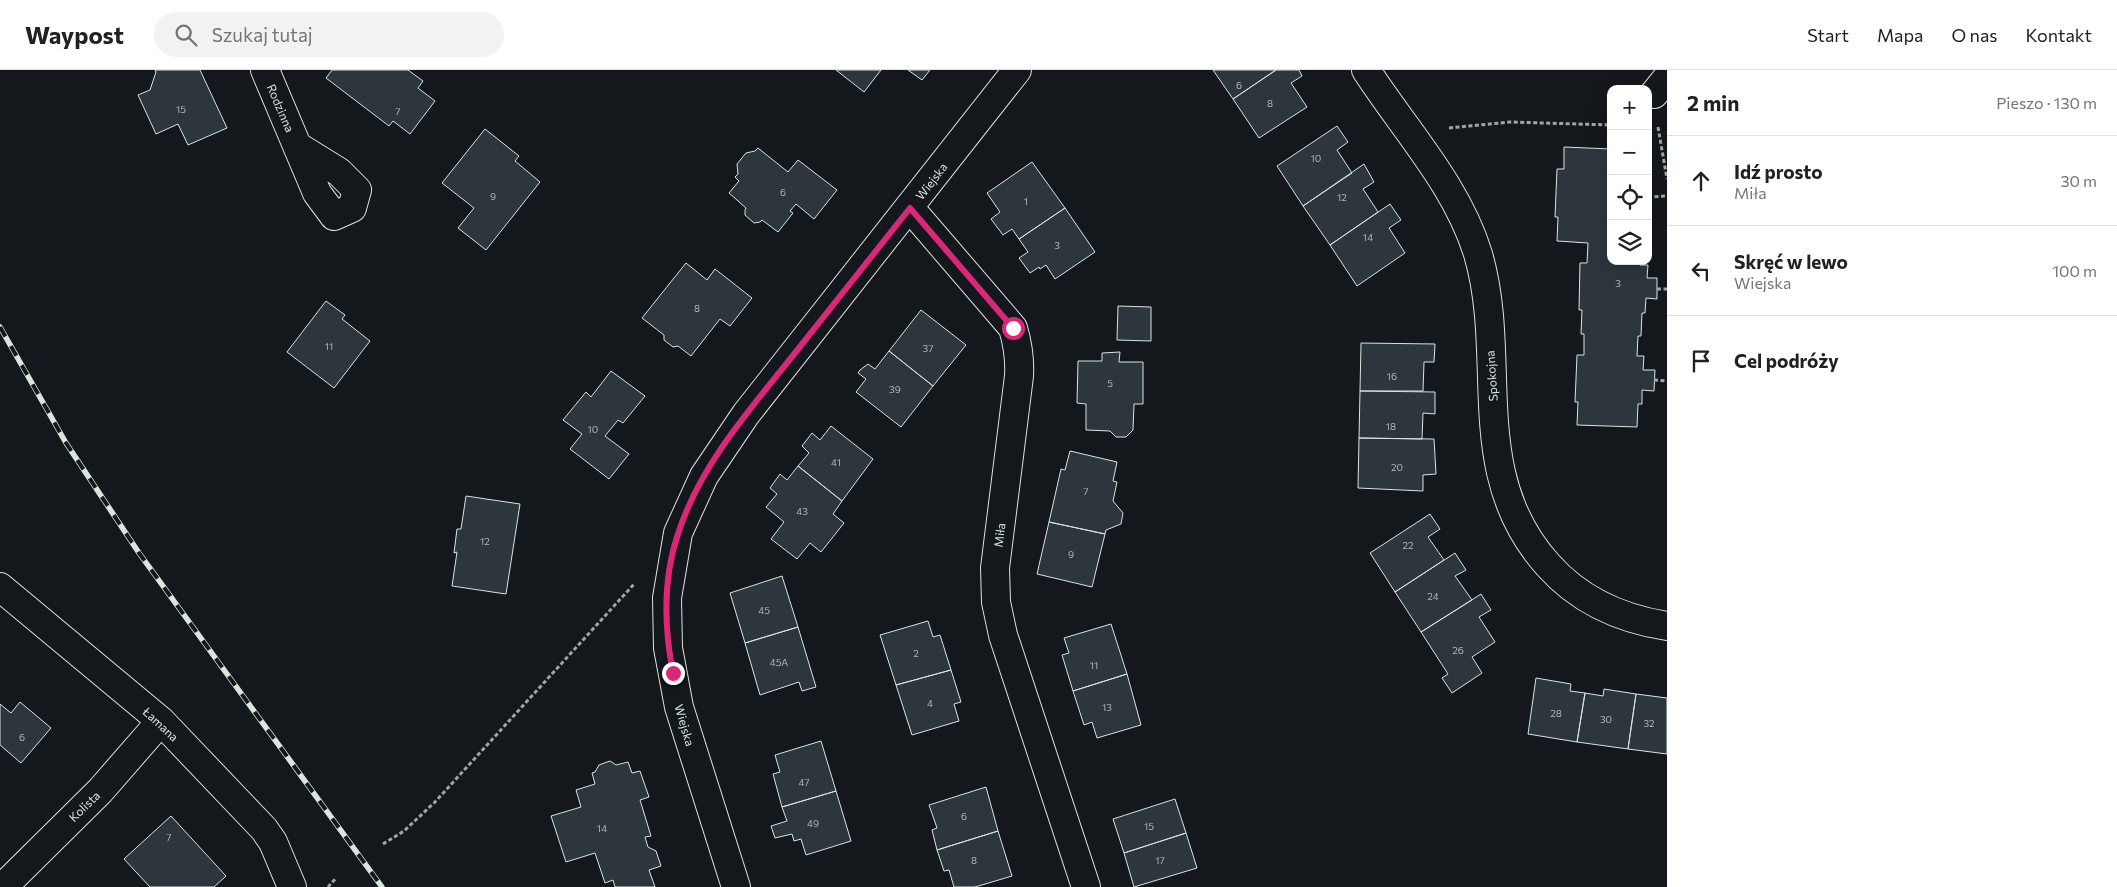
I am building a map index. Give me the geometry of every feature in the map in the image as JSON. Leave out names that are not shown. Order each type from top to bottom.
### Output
[{"type":"street","name":"Rodzinna","points":[[265,70],[297,146]]},
{"type":"street","name":"Wiejska","points":[[736,887],[679,707],[668,648],[666,625],[667,598],[678,533],[685,514],[704,476],[746,414],[1017,70]]},
{"type":"street","name":"Spokojna","points":[[1366,70],[1440,177],[1455,202],[1477,252],[1486,295],[1497,456],[1505,493],[1520,528],[1555,573],[1586,597],[1620,614],[1667,626]]},
{"type":"street","name":"Miła","points":[[910,208],[1013,328],[1018,344],[1019,376],[995,568],[996,602],[1003,635],[1086,887]]},
{"type":"street","name":"Łamana","points":[[0,587],[161,721],[264,829],[273,842],[292,887]]},
{"type":"street","name":"Kolista","points":[[3,887],[100,791],[161,721]]},
{"type":"path","points":[[1408,132],[1510,122],[1607,126]]},
{"type":"path","points":[[1658,127],[1667,179]]},
{"type":"path","points":[[1652,196],[1667,196]]},
{"type":"path","points":[[1657,289],[1667,289]]},
{"type":"path","points":[[1654,380],[1667,381]]},
{"type":"path","points":[[383,844],[404,831],[436,802],[650,564],[671,566]]},
{"type":"path","points":[[328,887],[336,878]]},
{"type":"building","points":[[155,70],[200,70],[227,128],[188,145],[178,124],[156,134],[138,95],[150,90]]},
{"type":"building","points":[[332,70],[408,70],[423,81],[418,88],[435,101],[410,134],[393,121],[389,126],[326,78]]},
{"type":"building","points":[[836,70],[881,70],[864,92]]},
{"type":"building","points":[[908,70],[930,70],[922,80]]},
{"type":"building","points":[[1213,70],[1276,70],[1233,99]]},
{"type":"building","points":[[1276,70],[1299,70],[1302,76],[1291,83],[1307,107],[1259,138],[1233,99]]},
{"type":"building","points":[[1337,126],[1348,142],[1337,150],[1352,173],[1303,206],[1277,166]]},
{"type":"building","points":[[485,129],[519,156],[515,161],[540,182],[486,250],[458,228],[474,208],[442,183]]},
{"type":"building","points":[[1564,147],[1607,149],[1607,265],[1648,265],[1647,278],[1657,278],[1657,299],[1646,298],[1645,313],[1642,313],[1641,336],[1638,336],[1637,356],[1644,356],[1643,370],[1655,370],[1654,391],[1642,390],[1642,404],[1638,404],[1637,427],[1577,425],[1578,402],[1575,402],[1577,355],[1584,355],[1584,334],[1581,334],[1582,310],[1579,310],[1580,263],[1587,263],[1588,243],[1557,241],[1558,217],[1555,217],[1557,169],[1564,169]]},
{"type":"building","points":[[758,148],[788,172],[798,160],[837,190],[814,219],[796,204],[790,211],[793,213],[778,232],[762,220],[754,223],[745,215],[746,208],[729,193],[739,181],[735,177],[738,174],[737,164],[746,153],[755,151]]},
{"type":"building","points":[[1032,162],[1065,208],[1019,239],[1012,229],[1003,235],[991,219],[1000,212],[987,193]]},
{"type":"building","points":[[1364,164],[1374,182],[1363,189],[1378,212],[1330,245],[1303,206]]},
{"type":"building","points":[[1390,204],[1401,220],[1389,228],[1405,253],[1357,286],[1330,245]]},
{"type":"building","points":[[1065,208],[1095,252],[1055,279],[1046,265],[1030,273],[1019,258],[1028,252],[1019,239]]},
{"type":"building","points":[[686,263],[707,280],[715,269],[752,298],[730,326],[720,319],[691,356],[678,346],[673,347],[664,340],[664,335],[642,318]]},
{"type":"building","points":[[326,301],[345,315],[342,319],[370,341],[334,388],[287,352]]},
{"type":"building","points":[[1118,306],[1151,307],[1151,341],[1117,340]]},
{"type":"building","points":[[921,310],[966,345],[933,386],[889,351]]},
{"type":"building","points":[[1361,343],[1435,344],[1434,362],[1424,362],[1423,391],[1360,391]]},
{"type":"building","points":[[889,351],[933,386],[901,427],[856,392],[866,379],[858,373],[860,370],[868,364],[875,369]]},
{"type":"building","points":[[1120,352],[1119,362],[1143,362],[1143,404],[1134,404],[1133,430],[1126,437],[1116,437],[1110,431],[1086,430],[1086,404],[1077,403],[1078,361],[1102,361],[1102,353]]},
{"type":"building","points":[[611,371],[645,396],[623,423],[618,420],[605,436],[629,454],[609,479],[570,449],[582,434],[563,420],[586,392],[591,397]]},
{"type":"building","points":[[1360,391],[1435,392],[1435,414],[1423,413],[1422,439],[1359,438]]},
{"type":"building","points":[[831,426],[873,459],[842,501],[798,466],[809,453],[802,446],[812,433],[820,440]]},
{"type":"building","points":[[1359,438],[1434,439],[1436,474],[1423,475],[1423,491],[1358,488]]},
{"type":"building","points":[[1070,451],[1117,462],[1113,481],[1117,482],[1113,501],[1123,513],[1121,524],[1106,530],[1105,534],[1049,522],[1061,469],[1065,470]]},
{"type":"building","points":[[798,466],[842,501],[833,514],[844,523],[821,552],[810,543],[797,559],[771,539],[784,522],[766,507],[777,494],[770,488],[780,474],[787,480]]},
{"type":"building","points":[[466,496],[520,504],[506,594],[452,586],[457,552],[454,553],[457,529],[461,529]]},
{"type":"building","points":[[1430,514],[1440,529],[1428,537],[1444,560],[1395,592],[1370,553]]},
{"type":"building","points":[[1049,522],[1105,534],[1092,587],[1037,574]]},
{"type":"building","points":[[1455,553],[1466,570],[1455,576],[1472,600],[1421,632],[1395,592]]},
{"type":"building","points":[[782,576],[798,627],[745,643],[730,593]]},
{"type":"building","points":[[1481,594],[1491,610],[1479,617],[1495,642],[1472,657],[1482,673],[1452,693],[1442,678],[1448,674],[1421,632]]},
{"type":"building","points":[[928,621],[933,637],[940,635],[951,670],[896,685],[880,635]]},
{"type":"building","points":[[1111,624],[1127,674],[1073,691],[1062,655],[1069,653],[1064,638]]},
{"type":"building","points":[[798,627],[816,687],[802,691],[799,682],[760,695],[745,643]]},
{"type":"building","points":[[951,670],[961,702],[954,704],[959,721],[912,735],[896,685]]},
{"type":"building","points":[[1127,674],[1141,725],[1097,738],[1092,722],[1084,725],[1073,691]]},
{"type":"building","points":[[1536,678],[1571,684],[1570,691],[1585,693],[1577,742],[1528,734]]},
{"type":"building","points":[[1604,689],[1636,694],[1628,749],[1577,742],[1585,693],[1603,696]]},
{"type":"building","points":[[1636,694],[1667,698],[1667,754],[1628,749]]},
{"type":"building","points":[[20,702],[51,728],[21,763],[0,745],[0,704],[11,713]]},
{"type":"building","points":[[821,741],[836,791],[782,807],[773,774],[780,772],[775,755]]},
{"type":"building","points":[[610,761],[616,765],[628,762],[632,773],[640,771],[649,797],[640,800],[651,836],[645,837],[648,847],[656,851],[661,866],[649,870],[655,887],[615,887],[613,880],[605,883],[595,853],[566,862],[551,816],[581,807],[576,790],[595,784],[592,773],[595,772],[599,765]]},
{"type":"building","points":[[986,787],[998,831],[937,850],[932,830],[937,828],[929,805]]},
{"type":"building","points":[[836,791],[851,841],[806,855],[801,839],[794,841],[792,834],[775,838],[771,826],[787,821],[782,807]]},
{"type":"building","points":[[1175,799],[1186,833],[1124,853],[1113,819]]},
{"type":"building","points":[[171,816],[226,876],[214,887],[150,887],[124,859]]},
{"type":"building","points":[[998,831],[1012,876],[975,887],[954,887],[949,870],[944,871],[937,850]]},
{"type":"building","points":[[1186,833],[1197,868],[1134,887],[1124,853]]},
{"type":"railway","points":[[0,327],[66,443],[139,553],[382,887]]},
{"type":"route","points":[[673,673],[666,625],[671,566],[678,533],[685,514],[704,476],[746,414],[910,208],[1013,328]]}]
